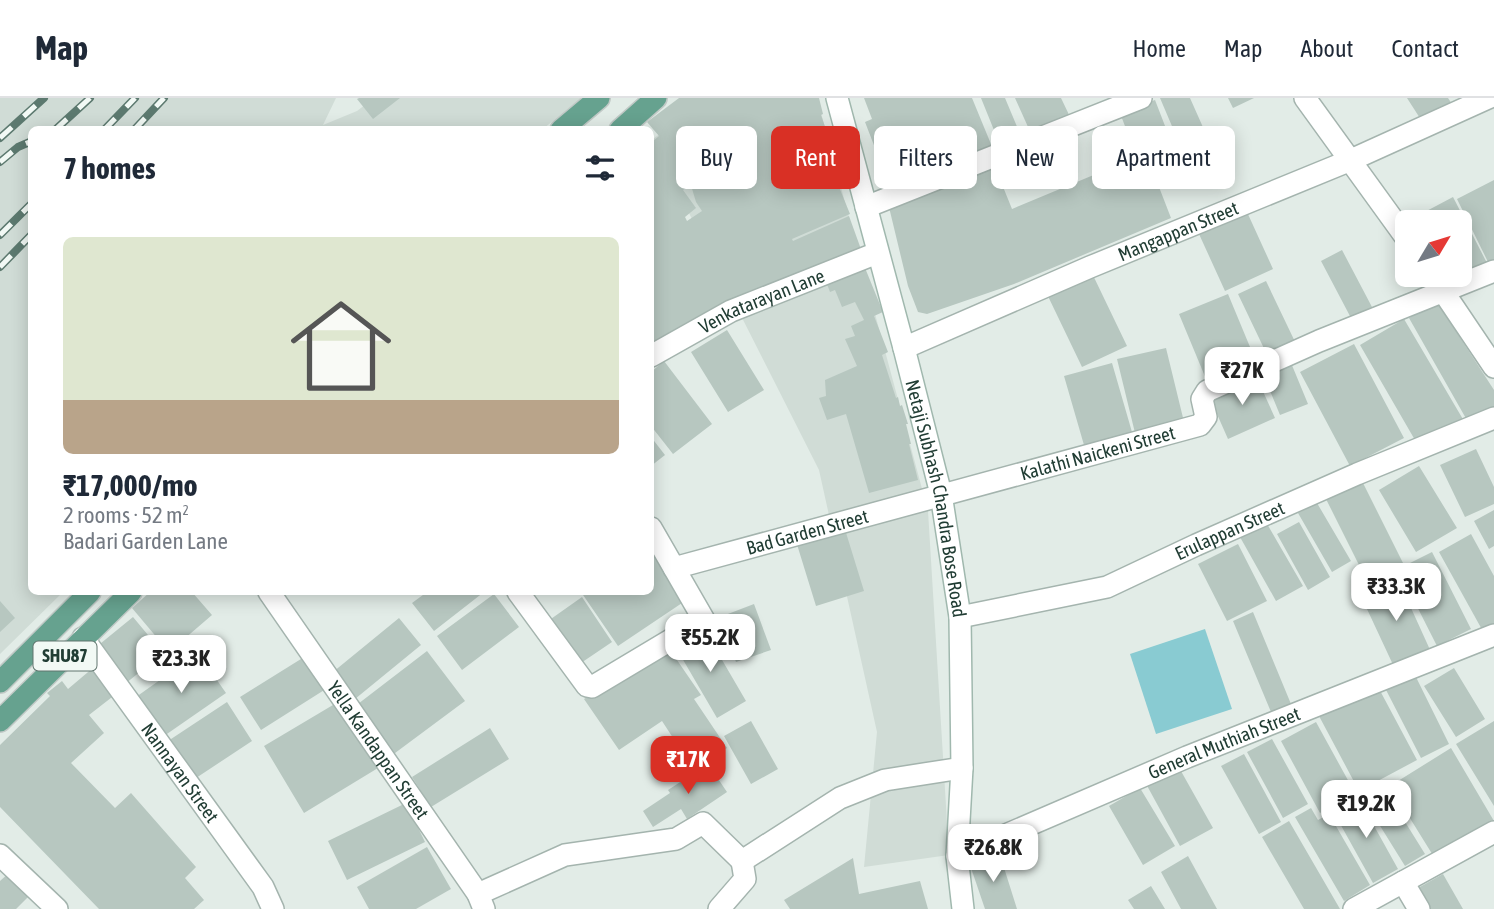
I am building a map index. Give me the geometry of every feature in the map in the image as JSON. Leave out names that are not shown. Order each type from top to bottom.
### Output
[{"type":"main road","points":[[566,126],[599,98]]},
{"type":"main road","points":[[624,126],[656,98]]},
{"type":"main road","name":"SHU87","points":[[0,682],[87,595]]},
{"type":"main road","name":"SHU87","points":[[0,721],[128,595]]},
{"type":"street","name":"Netaji Subhash Chandra Bose Road","points":[[837,98],[941,494],[960,617],[961,768],[957,856],[963,909]]},
{"type":"street","points":[[866,207],[1141,98]]},
{"type":"street","points":[[1305,98],[1395,222]]},
{"type":"street","name":"Mangappan Street","points":[[904,348],[1090,267],[1351,160],[1488,98]]},
{"type":"street","name":"Venkatarayan Lane","points":[[654,354],[731,311],[877,253]]},
{"type":"street","name":"Kalathi Naickeni Street","points":[[1472,276],[1494,271]]},
{"type":"street","name":"Kalathi Naickeni Street","points":[[941,494],[1200,425],[1206,417],[1202,399],[1207,391],[1432,287]]},
{"type":"street","points":[[1440,287],[1494,367]]},
{"type":"street","name":"Erulappan Street","points":[[960,617],[1107,587],[1357,474],[1494,418]]},
{"type":"street","name":"Bad Garden Street","points":[[674,568],[941,494]]},
{"type":"street","points":[[520,595],[587,686],[592,687],[703,622],[704,618],[654,533]]},
{"type":"street","name":"Yella Kandappan Street","points":[[271,595],[481,901]]},
{"type":"street","name":"General Muthiah Street","points":[[957,856],[1187,757],[1494,635]]},
{"type":"street","name":"Nannayan Street","points":[[83,638],[263,887],[273,909]]},
{"type":"street","points":[[743,861],[840,798],[885,780],[961,768]]},
{"type":"street","points":[[481,901],[565,855],[676,839],[703,823],[743,861],[745,879],[719,909]]},
{"type":"street","points":[[1354,909],[1494,832]]},
{"type":"street","points":[[0,855],[57,909]]},
{"type":"street","points":[[1403,882],[1419,909]]},
{"type":"shaded area","points":[[0,98],[336,98],[323,125],[357,111],[374,98],[581,98],[547,126],[28,126],[28,595],[60,595],[0,654]]},
{"type":"shaded area","points":[[704,98],[817,98],[825,126],[771,126],[771,189],[841,189],[928,511],[949,855],[864,867],[877,732],[819,470],[677,189],[757,189],[757,126],[676,126],[676,187],[654,144],[654,138]]},
{"type":"water","points":[[1205,629],[1232,709],[1156,734],[1130,654]]},
{"type":"building","points":[[400,98],[373,119],[357,99]]},
{"type":"building","points":[[679,98],[819,98],[825,126],[771,126],[771,189],[840,189],[850,214],[792,239],[793,241],[849,216],[862,252],[654,349],[654,140],[659,136],[654,126],[647,122]]},
{"type":"building","points":[[864,98],[972,98],[991,150],[977,156],[977,126],[874,126],[874,145],[865,122],[872,119]]},
{"type":"building","points":[[981,98],[1005,98],[1017,126],[992,126]]},
{"type":"building","points":[[1015,98],[1061,98],[1072,121],[1061,126],[1028,126]]},
{"type":"building","points":[[1160,98],[1190,98],[1202,126],[1172,126]]},
{"type":"building","points":[[1228,98],[1254,98],[1233,108]]},
{"type":"building","points":[[1407,98],[1448,98],[1454,107],[1425,126]]},
{"type":"building","points":[[1155,100],[1165,126],[1125,126],[1120,113]]},
{"type":"building","points":[[991,163],[991,189],[1004,189],[1012,209],[1060,189],[1078,189],[1078,182],[1092,176],[1092,189],[1160,189],[1171,218],[1014,284],[927,314],[918,312],[908,286],[888,203],[924,189],[977,189],[977,168]]},
{"type":"building","points":[[1494,180],[1494,259],[1488,262],[1472,229],[1472,210],[1462,210],[1457,199]]},
{"type":"building","points":[[1453,197],[1460,210],[1428,210]]},
{"type":"building","points":[[1247,212],[1273,269],[1225,291],[1199,234]]},
{"type":"building","points":[[1472,234],[1487,263],[1472,271]]},
{"type":"building","points":[[1342,250],[1372,307],[1351,318],[1321,261]]},
{"type":"building","points":[[863,263],[883,312],[874,316],[888,352],[882,355],[908,424],[909,444],[918,480],[869,493],[846,414],[827,420],[819,398],[826,396],[825,380],[857,366],[845,339],[855,336],[851,326],[864,320],[855,302],[842,307],[835,290],[830,292],[825,279]]},
{"type":"building","points":[[1090,269],[1127,346],[1082,367],[1045,290]]},
{"type":"building","points":[[1266,281],[1298,348],[1270,361],[1238,294]]},
{"type":"building","points":[[1228,294],[1255,359],[1206,379],[1179,314]]},
{"type":"building","points":[[1437,302],[1494,390],[1494,410],[1468,422],[1409,318]]},
{"type":"building","points":[[1404,319],[1464,421],[1419,447],[1360,345]]},
{"type":"building","points":[[727,330],[764,390],[728,412],[691,352]]},
{"type":"building","points":[[1354,344],[1404,438],[1350,466],[1300,372]]},
{"type":"building","points":[[1166,348],[1185,426],[1136,437],[1117,359]]},
{"type":"building","points":[[1289,358],[1308,404],[1280,415],[1261,369]]},
{"type":"building","points":[[664,361],[712,424],[673,454],[654,430],[654,369]]},
{"type":"building","points":[[1112,363],[1134,439],[1086,452],[1064,376]]},
{"type":"building","points":[[1256,376],[1275,418],[1228,439],[1209,396]]},
{"type":"building","points":[[654,441],[665,455],[654,464]]},
{"type":"building","points":[[1476,449],[1494,487],[1494,504],[1465,517],[1440,465]]},
{"type":"building","points":[[1419,466],[1457,528],[1416,552],[1379,490]]},
{"type":"building","points":[[1360,477],[1403,563],[1367,581],[1324,495]]},
{"type":"building","points":[[1317,503],[1351,561],[1332,572],[1298,513]]},
{"type":"building","points":[[1494,510],[1494,546],[1489,549],[1474,521]]},
{"type":"building","points":[[1266,522],[1303,586],[1276,601],[1240,537]]},
{"type":"building","points":[[1299,522],[1330,577],[1308,590],[1277,534]]},
{"type":"building","points":[[843,523],[864,591],[816,606],[795,538]]},
{"type":"building","points":[[1471,534],[1494,576],[1494,630],[1485,635],[1439,552]]},
{"type":"building","points":[[1238,544],[1267,601],[1227,621],[1198,564]]},
{"type":"building","points":[[654,548],[688,599],[618,646],[583,595],[654,595]]},
{"type":"building","points":[[1432,552],[1471,629],[1437,646],[1398,569]]},
{"type":"building","points":[[1397,577],[1431,652],[1395,669],[1360,594]]},
{"type":"building","points":[[147,595],[195,595],[212,615],[169,652],[132,608]]},
{"type":"building","points":[[423,595],[480,595],[434,631],[412,603]]},
{"type":"building","points":[[493,595],[519,627],[462,670],[437,636]]},
{"type":"building","points":[[582,597],[612,642],[578,665],[548,621]]},
{"type":"building","points":[[0,601],[15,618],[0,632]]},
{"type":"building","points":[[754,604],[771,650],[736,662],[720,617]]},
{"type":"building","points":[[1253,612],[1291,704],[1271,712],[1233,621]]},
{"type":"building","points":[[133,617],[163,653],[125,684],[95,648]]},
{"type":"building","points":[[399,618],[421,645],[355,699],[333,672]]},
{"type":"building","points":[[704,629],[746,701],[717,718],[675,646]]},
{"type":"building","points":[[666,644],[701,695],[694,699],[727,748],[688,774],[670,748],[677,744],[662,721],[619,750],[584,699]]},
{"type":"building","points":[[427,651],[465,701],[391,756],[354,707]]},
{"type":"building","points":[[198,653],[226,693],[164,736],[136,697]]},
{"type":"building","points":[[309,654],[329,687],[261,730],[240,697]]},
{"type":"building","points":[[94,667],[116,694],[89,715],[104,733],[71,763],[115,808],[131,793],[196,867],[185,878],[204,900],[194,909],[99,909],[0,807],[0,745],[50,696],[47,693],[62,681],[68,689]]},
{"type":"building","points":[[1454,668],[1485,719],[1456,737],[1424,686]]},
{"type":"building","points":[[1413,671],[1449,744],[1421,758],[1384,686]]},
{"type":"building","points":[[1377,685],[1417,760],[1359,791],[1319,716]]},
{"type":"building","points":[[227,702],[252,741],[193,780],[168,741]]},
{"type":"building","points":[[338,702],[378,768],[304,813],[264,746]]},
{"type":"building","points":[[751,721],[778,769],[751,784],[724,736]]},
{"type":"building","points":[[1494,721],[1494,806],[1456,744]]},
{"type":"building","points":[[1316,722],[1355,793],[1320,813],[1281,741]]},
{"type":"building","points":[[490,728],[509,759],[431,807],[412,777]]},
{"type":"building","points":[[1272,739],[1308,804],[1283,818],[1247,752]]},
{"type":"building","points":[[1451,748],[1494,821],[1434,857],[1390,786]]},
{"type":"building","points":[[1244,754],[1281,822],[1259,834],[1221,766]]},
{"type":"building","points":[[708,764],[727,792],[687,819],[681,809],[653,827],[643,811],[670,793],[668,790]]},
{"type":"building","points":[[1177,764],[1213,828],[1180,846],[1145,782]]},
{"type":"building","points":[[1140,788],[1175,846],[1143,865],[1109,806]]},
{"type":"building","points":[[1384,788],[1425,854],[1405,866],[1364,800]]},
{"type":"building","points":[[1358,797],[1398,869],[1373,883],[1333,811]]},
{"type":"building","points":[[406,803],[425,842],[347,880],[328,841]]},
{"type":"building","points":[[1311,808],[1318,820],[1329,814],[1370,885],[1344,901],[1295,817]]},
{"type":"building","points":[[1289,821],[1340,909],[1304,909],[1262,837]]},
{"type":"building","points":[[427,847],[451,889],[416,909],[369,909],[357,887]]},
{"type":"building","points":[[1000,855],[1017,909],[985,909],[970,865]]},
{"type":"building","points":[[1188,856],[1217,909],[1181,909],[1161,872]]},
{"type":"building","points":[[853,858],[859,894],[920,881],[928,909],[790,909],[784,900]]},
{"type":"building","points":[[9,873],[29,896],[16,909],[0,909],[0,881]]},
{"type":"building","points":[[1443,874],[1463,909],[1429,909],[1418,888]]},
{"type":"building","points":[[1151,886],[1165,909],[1134,909],[1128,900]]},
{"type":"railway","points":[[0,138],[44,98]]},
{"type":"railway","points":[[59,126],[90,98]]},
{"type":"railway","points":[[108,126],[135,98]]},
{"type":"railway","points":[[138,126],[164,98]]},
{"type":"railway","points":[[0,162],[18,147],[28,143]]},
{"type":"railway","points":[[0,235],[28,207]]},
{"type":"railway","points":[[0,267],[28,238]]}]
